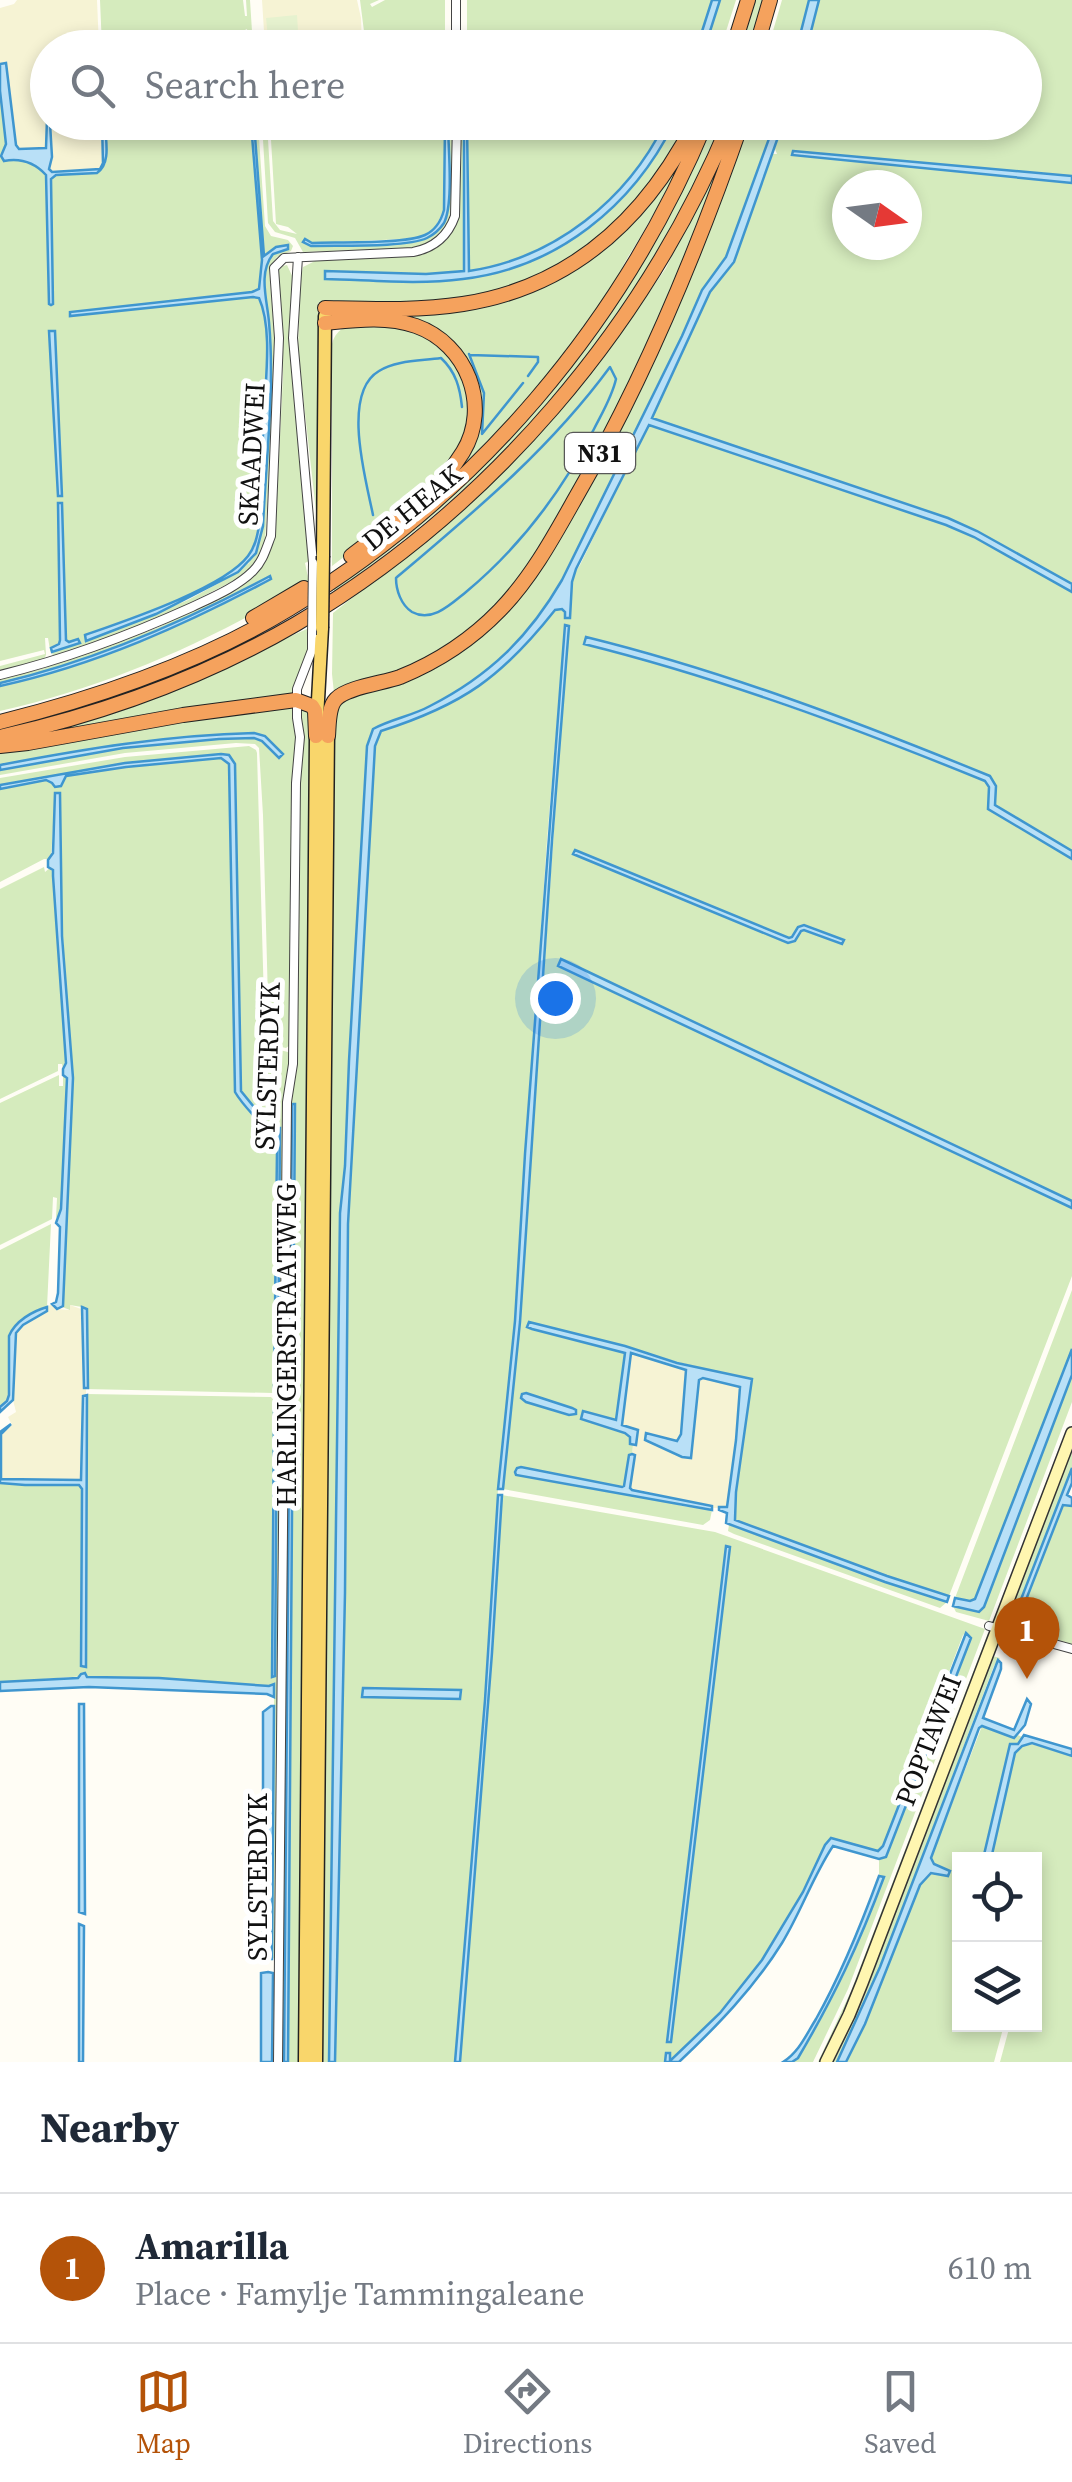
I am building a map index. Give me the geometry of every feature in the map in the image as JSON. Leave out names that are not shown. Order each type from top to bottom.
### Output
[{"type":"highway","points":[[739,30],[748,0]]},
{"type":"highway","points":[[764,30],[771,0]]},
{"type":"highway","points":[[325,316],[465,304],[508,293],[556,273],[598,246],[640,208],[686,140]]},
{"type":"highway","name":"DE HEAK","points":[[0,722],[53,709],[144,678],[216,647],[346,572],[448,491],[520,418],[599,318],[652,236],[698,140]]},
{"type":"highway","name":"DE HEAK","points":[[0,737],[142,696],[256,644],[349,590],[454,509],[514,452],[612,334],[680,227],[722,140]]},
{"type":"highway","name":"N31","points":[[322,736],[336,699],[419,669],[454,649],[496,615],[530,574],[587,478],[648,358],[694,253],[735,140]]},
{"type":"highway","points":[[144,678],[290,597],[341,564],[427,494],[466,449],[475,414],[474,390],[469,374],[446,344],[403,322],[325,316]]},
{"type":"highway","points":[[0,746],[183,714],[296,700],[308,702],[315,710],[322,736]]},
{"type":"main road","name":"HARLINGERSTRAATWEG","points":[[316,2062],[322,736],[317,632],[325,316]]},
{"type":"main road","name":"HARLINGERSTRAATWEG","points":[[304,2062],[322,736]]},
{"type":"main road","name":"POPTAWEI","points":[[826,2062],[849,2015],[993,1627],[1072,1433]]},
{"type":"street","points":[[456,0],[456,30]]},
{"type":"street","points":[[318,559],[294,338],[298,257],[413,252],[440,240],[452,226],[457,204],[456,140]]},
{"type":"street","name":"SKAADWEI","points":[[0,675],[53,661],[163,620],[237,584],[255,569],[270,536],[272,507],[279,338],[273,273],[280,260],[298,257]]},
{"type":"street","name":"SYLSTERDYK","points":[[278,2062],[286,1102],[293,1064],[296,782],[300,736],[296,700],[298,680],[317,632]]},
{"type":"street","points":[[993,1627],[1072,1650]]},
{"type":"shaded area","points":[[17,0],[97,0],[98,30],[30,30],[30,140],[46,140],[46,148],[17,148],[6,64],[0,64],[0,8]]},
{"type":"shaded area","points":[[262,0],[357,0],[361,18],[361,30],[264,30]]},
{"type":"shaded area","points":[[50,140],[102,140],[100,169],[50,171]]},
{"type":"shaded area","points":[[52,1304],[57,1309],[69,1310],[70,1305],[81,1309],[86,1388],[82,1477],[0,1479],[1,1433],[12,1425],[8,1417],[16,1412],[14,1337]]},
{"type":"shaded area","points":[[630,1353],[686,1370],[681,1434],[677,1441],[648,1442],[680,1454],[691,1457],[699,1381],[702,1378],[740,1387],[727,1508],[630,1488],[636,1445],[622,1425]]},
{"type":"green space","points":[[100,0],[243,0],[247,16],[246,0],[250,0],[252,30],[101,30]]},
{"type":"green space","points":[[360,0],[379,0],[370,4],[372,7],[385,0],[445,0],[445,30],[364,30]]},
{"type":"green space","points":[[467,0],[712,0],[703,30],[467,30]]},
{"type":"green space","points":[[720,0],[736,0],[726,30],[711,30]]},
{"type":"green space","points":[[753,0],[765,0],[755,30],[744,30]]},
{"type":"green space","points":[[782,0],[809,0],[801,30],[773,30]]},
{"type":"green space","points":[[819,0],[1072,0],[1072,176],[793,151],[792,155],[1072,183],[1072,584],[977,531],[652,418],[710,292],[734,262],[773,154],[777,154],[778,140],[1042,140],[1042,30],[811,30]]},
{"type":"green space","points":[[297,15],[298,30],[267,30],[266,18]]},
{"type":"green space","points":[[0,91],[4,160],[27,163],[46,175],[51,305],[51,179],[56,175],[97,173],[106,163],[105,140],[252,140],[262,260],[259,289],[70,312],[71,316],[259,298],[266,323],[267,352],[255,542],[236,568],[218,579],[172,602],[85,635],[86,641],[188,600],[221,582],[249,563],[263,526],[270,371],[264,270],[273,254],[288,245],[264,256],[255,140],[259,140],[265,226],[271,236],[288,240],[293,246],[277,257],[269,269],[276,352],[265,541],[259,556],[235,580],[168,614],[54,657],[45,638],[46,655],[44,659],[0,671],[0,666],[45,654],[44,650],[0,661]],"holes":[[[54,331],[62,495],[58,495],[50,332]],[[62,503],[69,642],[52,652],[51,647],[60,640],[58,504]]]},
{"type":"green space","points":[[263,140],[268,140],[273,221],[280,230],[297,234],[276,224],[271,140],[445,140],[444,210],[427,235],[312,243],[306,240],[311,246],[404,243],[428,238],[437,231],[447,211],[448,140],[453,140],[453,203],[448,224],[423,246],[303,252],[295,238],[275,232],[268,223]]},
{"type":"green space","points":[[460,140],[464,140],[464,270],[377,273],[424,281],[470,278],[508,270],[543,256],[605,215],[631,188],[664,140],[681,140],[671,160],[618,225],[550,272],[468,300],[318,303],[318,529],[298,351],[303,267],[317,260],[394,257],[429,251],[446,240],[459,217]]},
{"type":"green space","points":[[467,140],[655,140],[630,177],[585,221],[530,254],[468,271]]},
{"type":"green space","points":[[689,140],[655,212],[588,323],[531,395],[445,483],[476,427],[455,349],[365,310],[465,306],[582,261]]},
{"type":"green space","points":[[705,140],[714,140],[677,220],[617,315],[547,404],[469,484],[334,592],[334,586],[510,435],[554,388],[632,280]]},
{"type":"green space","points":[[728,140],[731,140],[645,356],[546,542],[494,613],[417,666],[334,693],[333,613],[459,513],[522,452],[616,340],[666,268]]},
{"type":"green space","points":[[738,140],[769,140],[726,257],[702,290],[553,594],[524,635],[488,671],[447,698],[385,723],[370,736],[340,1213],[329,2062],[321,2062],[335,715],[341,701],[394,681],[496,617],[603,456]]},
{"type":"green space","points":[[287,265],[294,280],[309,561],[305,563],[309,582],[160,659],[41,701],[0,711],[0,686],[71,667],[139,642],[270,579],[269,576],[172,625],[104,652],[0,683],[0,679],[45,668],[157,628],[242,586],[265,562],[275,536],[283,376],[278,271]]},
{"type":"green space","points":[[366,322],[418,331],[449,353],[470,395],[466,437],[440,476],[332,566],[332,344],[341,330]]},
{"type":"green space","points":[[649,424],[946,525],[1072,592],[1072,851],[995,805],[990,776],[723,676],[587,637],[584,643],[721,683],[986,781],[988,809],[1072,859],[1072,1201],[562,960],[558,966],[1072,1208],[1072,1276],[949,1596],[735,1520],[751,1379],[625,1346],[618,1417],[611,1420],[630,1437],[633,1445],[621,1487],[682,1506],[712,1510],[710,1520],[703,1525],[503,1489],[531,1166],[569,626],[565,626],[515,1321],[498,1489],[455,2062],[335,2062],[348,1224],[375,746],[381,731],[436,711],[479,686],[516,654],[555,610],[562,609],[570,618],[576,571]],"holes":[[[576,850],[789,938],[804,925],[843,940],[841,944],[804,930],[788,943],[574,855]]]},
{"type":"green space","points":[[309,628],[309,646],[294,697],[27,738],[152,698]]},
{"type":"green space","points":[[293,705],[297,737],[292,782],[290,1045],[286,1048],[273,1045],[269,1037],[263,815],[259,748],[255,744],[125,753],[0,775],[0,770],[123,748],[254,738],[268,745],[265,736],[165,739],[0,765],[0,751],[150,723]]},
{"type":"green space","points":[[300,707],[311,720],[299,2062],[288,2062],[293,1104],[284,2062],[280,2062],[289,1102],[296,1064],[303,736]]},
{"type":"green space","points":[[249,746],[257,753],[265,1038],[271,1048],[288,1052],[290,1058],[284,1102],[281,1387],[273,1393],[86,1389],[82,1307],[62,1307],[72,1098],[55,794],[51,859],[0,882],[0,789],[46,780],[60,786],[66,776],[126,767],[221,758],[229,764],[235,1092],[270,1135],[277,1151],[277,1387],[280,1129],[277,1136],[241,1091],[235,764],[221,754],[125,763],[0,785],[0,778],[125,757]]},
{"type":"green space","points":[[44,867],[45,872],[51,867],[53,876],[66,1066],[63,1069],[58,1064],[58,1071],[0,1099],[0,889]]},
{"type":"green space","points":[[59,1075],[59,1086],[63,1086],[63,1075],[67,1078],[60,1214],[56,1218],[57,1198],[53,1197],[52,1219],[0,1245],[0,1103]]},
{"type":"green space","points":[[51,1224],[47,1307],[9,1336],[9,1395],[0,1407],[0,1250]]},
{"type":"green space","points":[[1072,1290],[1072,1349],[975,1599],[955,1598]]},
{"type":"green space","points":[[1072,1375],[1072,1402],[989,1621],[956,1612],[953,1606],[979,1612],[984,1607]]},
{"type":"green space","points":[[86,1394],[271,1397],[282,1409],[277,1957],[272,1959],[274,1696],[269,1686],[86,1676],[0,1682],[0,1483],[81,1486],[81,1666],[86,1666]],"holes":[[[277,1409],[275,1676],[272,1676]]]},
{"type":"green space","points":[[1072,1444],[1072,1468],[1018,1607],[1022,1610],[1063,1505],[1072,1506],[1072,1644],[1013,1628],[1006,1619]]},
{"type":"green space","points":[[502,1495],[715,1532],[985,1629],[848,1989],[813,2062],[792,2062],[823,2013],[865,1925],[883,1878],[879,1876],[879,1859],[886,1856],[970,1636],[963,1635],[879,1852],[831,1839],[825,1845],[803,1892],[762,1960],[720,2013],[669,2062],[666,2053],[665,2062],[460,2062]],"holes":[[[727,1546],[730,1547],[670,2042],[667,2041]]]},
{"type":"green space","points":[[729,1525],[947,1602],[940,1608],[734,1534],[728,1531]]},
{"type":"green space","points":[[988,1633],[853,1992],[818,2062],[851,1991]]},
{"type":"green space","points":[[991,1657],[1000,1658],[880,1967],[837,2062],[832,2062]]},
{"type":"green space","points":[[982,1726],[1014,1738],[1022,1737],[1018,1744],[1010,1744],[985,1852],[952,1852],[952,2032],[1002,2032],[994,2062],[846,2062],[920,1885],[931,1873],[948,1876],[949,1871],[934,1864],[931,1858]]},
{"type":"green space","points":[[1028,1743],[1072,1756],[1072,2062],[1000,2062],[1008,2032],[1042,2032],[1042,1852],[993,1852],[1015,1753]]},
{"type":"water","points":[[712,0],[720,0],[710,30],[702,30]]},
{"type":"water","points":[[809,0],[819,0],[811,30],[801,30]]},
{"type":"water","points":[[6,63],[19,149],[46,148],[46,140],[51,140],[52,172],[100,169],[102,140],[106,140],[105,163],[97,173],[56,175],[51,179],[51,305],[46,175],[32,165],[4,161],[1,156],[6,144],[0,64]]},
{"type":"water","points":[[252,140],[264,256],[276,247],[288,245],[288,249],[273,254],[268,261],[265,278],[271,398],[263,526],[256,553],[238,572],[156,614],[86,641],[85,635],[218,580],[248,556],[259,526],[266,325],[259,298],[253,297],[70,316],[70,312],[252,292],[259,289],[262,260]]},
{"type":"water","points":[[445,140],[449,140],[449,202],[444,223],[436,232],[417,241],[388,245],[311,246],[303,242],[416,238],[432,231],[444,210]]},
{"type":"water","points":[[464,140],[467,140],[469,271],[501,264],[559,239],[609,200],[655,140],[664,140],[637,181],[614,206],[560,247],[530,262],[497,273],[446,281],[325,279],[325,271],[464,271]]},
{"type":"water","points":[[768,140],[777,140],[734,262],[710,292],[652,418],[948,518],[1072,584],[1072,592],[946,525],[649,425],[576,569],[570,618],[565,618],[562,609],[555,610],[517,654],[479,686],[435,711],[381,731],[375,746],[348,1224],[335,2062],[329,2062],[340,1213],[367,746],[373,729],[430,706],[471,682],[506,653],[536,620],[562,580],[702,290],[726,257]]},
{"type":"water","points":[[793,151],[1072,176],[1072,183],[792,155]]},
{"type":"water","points":[[49,331],[55,331],[62,496],[58,496]]},
{"type":"water","points":[[58,503],[62,503],[66,640],[78,639],[80,643],[52,652],[51,648],[60,640]]},
{"type":"water","points":[[270,576],[271,579],[239,596],[139,642],[71,667],[0,686],[138,638]]},
{"type":"water","points":[[565,625],[569,626],[520,1322],[503,1489],[498,1489],[515,1321]]},
{"type":"water","points":[[586,637],[689,665],[790,699],[990,776],[996,786],[995,805],[1072,851],[1072,859],[988,809],[989,787],[985,781],[787,705],[584,644]]},
{"type":"water","points":[[254,733],[265,736],[283,754],[279,758],[254,738],[219,739],[123,748],[0,770],[0,765],[126,744]]},
{"type":"water","points":[[229,755],[235,764],[241,1091],[276,1134],[280,1128],[278,1387],[274,1387],[277,1151],[270,1135],[235,1092],[229,764],[221,758],[126,767],[66,776],[61,786],[55,787],[46,780],[0,789],[0,785],[125,763]]},
{"type":"water","points":[[55,793],[60,793],[62,936],[73,1078],[63,1306],[57,1309],[52,1304],[58,1293],[60,1227],[56,1223],[61,1209],[67,1078],[63,1075],[66,1063],[53,870],[48,867],[53,853]]},
{"type":"water","points":[[575,850],[789,938],[804,925],[844,940],[842,944],[804,930],[788,943],[573,854]]},
{"type":"water","points":[[561,959],[1072,1201],[1072,1208],[558,966]]},
{"type":"water","points":[[292,1104],[288,2062],[284,2062]]},
{"type":"water","points":[[47,1307],[47,1311],[16,1333],[13,1400],[0,1412],[9,1395],[9,1336],[25,1317]]},
{"type":"water","points":[[82,1307],[87,1309],[88,1388],[84,1388]]},
{"type":"water","points":[[529,1322],[677,1363],[752,1379],[735,1520],[949,1596],[947,1602],[726,1523],[727,1513],[719,1507],[727,1507],[740,1387],[699,1380],[691,1458],[682,1457],[645,1440],[646,1433],[677,1441],[681,1434],[686,1370],[631,1353],[622,1425],[638,1430],[636,1445],[630,1444],[625,1433],[581,1419],[583,1411],[616,1420],[625,1353],[532,1329],[527,1327]]},
{"type":"water","points":[[1072,1349],[1072,1375],[984,1607],[979,1612],[953,1606],[955,1598],[975,1599]]},
{"type":"water","points":[[526,1393],[572,1408],[576,1414],[526,1402],[521,1398]]},
{"type":"water","points":[[87,1395],[86,1667],[81,1666],[82,1489],[79,1485],[0,1483],[0,1432],[11,1424],[1,1434],[1,1479],[81,1480],[83,1396]]},
{"type":"water","points":[[277,1409],[275,1676],[272,1677],[274,1410]]},
{"type":"water","points":[[632,1454],[632,1490],[712,1506],[712,1510],[515,1472],[521,1467],[622,1487]]},
{"type":"water","points":[[1072,1468],[1067,1495],[1072,1498],[1072,1506],[1063,1505],[1019,1611],[1018,1607]]},
{"type":"water","points":[[498,1495],[502,1495],[492,1653],[460,2062],[455,2062],[485,1700]]},
{"type":"water","points":[[726,1546],[730,1547],[671,2042],[667,2042]]},
{"type":"water","points":[[966,1633],[971,1638],[886,1857],[879,1859],[833,1846],[789,1931],[759,1976],[679,2062],[665,2062],[666,2053],[670,2053],[670,2061],[720,2013],[762,1960],[831,1838],[878,1851],[883,1846]]},
{"type":"water","points":[[998,1660],[1001,1669],[983,1718],[1014,1730],[1027,1699],[1031,1704],[1025,1725],[1014,1738],[979,1728],[931,1858],[934,1864],[950,1871],[948,1876],[931,1873],[920,1885],[865,2024],[846,2062],[837,2062],[880,1967]]},
{"type":"water","points":[[85,1673],[87,1677],[274,1684],[274,1697],[89,1687],[0,1691],[0,1682],[78,1678]]},
{"type":"water","points":[[363,1688],[461,1690],[460,1699],[362,1697]]},
{"type":"water","points":[[79,1704],[84,1704],[85,1914],[79,1912]]},
{"type":"water","points":[[271,1706],[272,1959],[263,1959],[263,1712]]},
{"type":"water","points":[[1024,1735],[1072,1749],[1072,1756],[1032,1743],[1015,1753],[993,1852],[985,1852],[1010,1744],[1018,1744]]},
{"type":"water","points":[[879,1876],[884,1877],[834,1992],[798,2058],[783,2062],[802,2043],[825,2002]]},
{"type":"water","points":[[79,1924],[84,1926],[83,2062],[79,2062]]},
{"type":"water","points":[[261,1973],[273,1973],[272,2062],[261,2062]]},
{"type":"waterway","points":[[469,354],[484,393],[482,434],[523,383]]},
{"type":"waterway","points":[[470,355],[538,357],[528,376]]},
{"type":"waterway","points":[[373,515],[359,438],[361,398],[368,382],[393,365],[441,358],[456,381],[462,407]]},
{"type":"waterway","points":[[610,367],[616,379],[612,392],[582,452],[522,537],[448,607],[427,615],[408,609],[400,597],[396,578],[536,453],[610,367]]},
{"type":"place","name":"Amarilla","points":[[1027,1679]]}]
